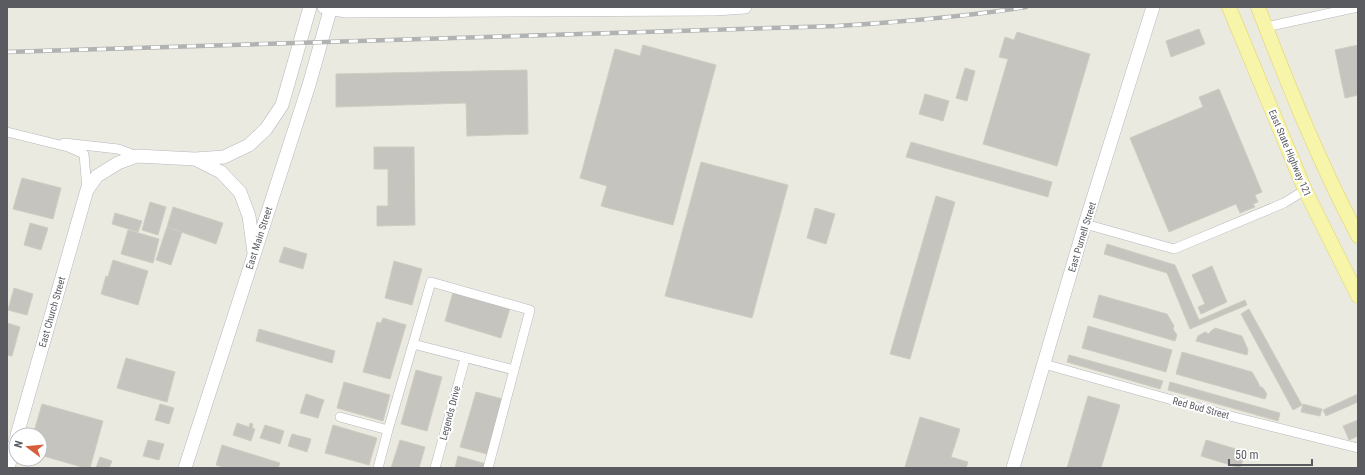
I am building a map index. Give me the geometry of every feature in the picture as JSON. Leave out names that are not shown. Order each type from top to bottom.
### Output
[{"type":"main road","points":[[87,190],[97,176],[118,163],[137,156],[196,159],[224,157],[249,145],[266,129],[282,105],[310,7]]},
{"type":"main road","points":[[329,7],[346,11],[455,11],[715,9],[745,7]]},
{"type":"main road","name":"East Main Street","points":[[185,468],[308,85],[329,7]]},
{"type":"main road","name":"East Purnell Street","points":[[1013,468],[1085,224],[1153,7]]},
{"type":"main road","name":"East State Highway 121","points":[[1229,7],[1305,190],[1358,296]]},
{"type":"main road","points":[[1258,7],[1287,80],[1331,181],[1358,236]]},
{"type":"main road","points":[[196,159],[221,172],[240,192],[249,216],[254,253]]},
{"type":"main road","name":"East Church Street","points":[[19,427],[87,190]]},
{"type":"street","points":[[1266,27],[1358,8]]},
{"type":"street","points":[[7,132],[68,147],[84,154],[87,190]]},
{"type":"street","points":[[53,143],[72,143],[118,149],[137,156]]},
{"type":"street","points":[[1085,224],[1174,249],[1284,203],[1305,190]]},
{"type":"street","points":[[378,468],[431,282],[530,310],[488,468]]},
{"type":"street","points":[[413,344],[465,359],[514,370]]},
{"type":"street","name":"Legends Drive","points":[[435,468],[465,359]]},
{"type":"street","name":"Red Bud Street","points":[[1044,364],[1222,414],[1358,448]]},
{"type":"street","points":[[340,417],[388,430]]},
{"type":"building","points":[[1199,29],[1205,44],[1171,57],[1166,41]]},
{"type":"building","points":[[1017,32],[1090,54],[1057,166],[983,144],[1008,59],[999,57],[1005,37],[1014,40]]},
{"type":"building","points":[[643,45],[716,65],[673,225],[601,206],[607,186],[580,178],[615,49],[640,56]]},
{"type":"building","points":[[1358,45],[1358,95],[1345,98],[1335,50]]},
{"type":"building","points":[[965,68],[975,71],[967,101],[956,98]]},
{"type":"building","points":[[527,70],[528,134],[467,136],[466,103],[336,107],[336,74]]},
{"type":"building","points":[[1219,89],[1262,192],[1255,195],[1258,202],[1253,204],[1255,207],[1240,213],[1236,204],[1169,232],[1130,138],[1203,107],[1199,97]]},
{"type":"building","points":[[925,94],[949,101],[943,121],[919,114]]},
{"type":"building","points":[[911,142],[1052,182],[1048,197],[906,157]]},
{"type":"building","points":[[374,147],[414,147],[415,225],[377,226],[377,206],[388,206],[388,169],[374,169]]},
{"type":"building","points":[[701,162],[788,185],[752,318],[665,296]]},
{"type":"building","points":[[22,178],[61,188],[53,219],[13,209]]},
{"type":"building","points":[[936,196],[955,202],[910,359],[890,354]]},
{"type":"building","points":[[150,202],[166,207],[158,235],[142,230]]},
{"type":"building","points":[[173,207],[223,223],[216,244],[167,227]]},
{"type":"building","points":[[815,208],[835,214],[826,244],[807,238]]},
{"type":"building","points":[[115,213],[142,221],[138,232],[112,224]]},
{"type":"building","points":[[30,223],[48,228],[41,250],[24,245]]},
{"type":"building","points":[[167,227],[182,232],[171,265],[156,260]]},
{"type":"building","points":[[128,230],[159,239],[153,263],[121,254]]},
{"type":"building","points":[[1107,244],[1175,265],[1199,320],[1245,300],[1247,305],[1190,329],[1167,273],[1104,254]]},
{"type":"building","points":[[284,247],[307,254],[303,269],[279,262]]},
{"type":"building","points":[[113,260],[148,271],[138,305],[101,294],[106,276],[108,277]]},
{"type":"building","points":[[394,261],[422,269],[412,305],[385,298]]},
{"type":"building","points":[[1212,266],[1227,302],[1201,314],[1198,307],[1205,304],[1192,275]]},
{"type":"building","points":[[14,288],[33,294],[27,315],[8,310]]},
{"type":"building","points":[[453,292],[510,308],[501,338],[445,321]]},
{"type":"building","points":[[1099,295],[1167,314],[1177,335],[1175,341],[1093,317]]},
{"type":"building","points":[[1249,309],[1302,405],[1293,410],[1241,314]]},
{"type":"building","points":[[383,318],[406,325],[390,379],[363,372],[377,322],[381,323]]},
{"type":"building","points":[[7,323],[20,327],[12,356],[7,355]]},
{"type":"building","points":[[1088,326],[1172,350],[1166,372],[1082,348]]},
{"type":"building","points":[[1215,328],[1242,336],[1248,350],[1247,355],[1196,341],[1198,336],[1205,332],[1209,334]]},
{"type":"building","points":[[259,329],[335,351],[332,363],[256,341]]},
{"type":"building","points":[[1182,352],[1252,372],[1259,386],[1263,388],[1267,394],[1265,399],[1176,374]]},
{"type":"building","points":[[1069,355],[1163,381],[1160,389],[1067,362]]},
{"type":"building","points":[[126,358],[175,372],[167,402],[117,388]]},
{"type":"building","points":[[416,370],[442,377],[427,431],[401,424]]},
{"type":"building","points":[[344,382],[390,395],[383,421],[337,408]]},
{"type":"building","points":[[1170,382],[1280,413],[1278,421],[1168,390]]},
{"type":"building","points":[[476,392],[503,399],[487,454],[460,447]]},
{"type":"building","points":[[306,394],[324,400],[318,418],[300,413]]},
{"type":"building","points":[[1358,394],[1358,402],[1326,416],[1323,410]]},
{"type":"building","points":[[1088,396],[1120,405],[1101,468],[1067,468]]},
{"type":"building","points":[[42,404],[103,421],[90,468],[85,468],[48,457],[48,427],[35,427]]},
{"type":"building","points":[[160,404],[174,408],[169,424],[155,420]]},
{"type":"building","points":[[1303,404],[1322,409],[1320,416],[1301,412]]},
{"type":"building","points":[[920,417],[960,429],[951,457],[968,462],[966,468],[905,467]]},
{"type":"building","points":[[1358,420],[1358,436],[1349,440],[1343,426]]},
{"type":"building","points":[[237,423],[249,427],[250,423],[253,424],[252,428],[255,429],[251,441],[233,435]]},
{"type":"building","points":[[265,425],[284,431],[280,444],[260,438]]},
{"type":"building","points":[[333,425],[377,438],[369,465],[325,453]]},
{"type":"building","points":[[292,434],[311,439],[307,452],[288,446]]},
{"type":"building","points":[[148,440],[164,444],[159,460],[143,456]]},
{"type":"building","points":[[400,440],[425,447],[419,468],[391,468]]},
{"type":"building","points":[[1206,440],[1246,452],[1240,468],[1201,456]]},
{"type":"building","points":[[222,445],[280,463],[278,468],[226,468],[216,465]]},
{"type":"building","points":[[458,456],[486,464],[485,468],[455,468]]},
{"type":"building","points":[[100,457],[112,461],[109,468],[96,468]]},
{"type":"railway","points":[[7,52],[837,26],[932,19],[1026,7]]}]
